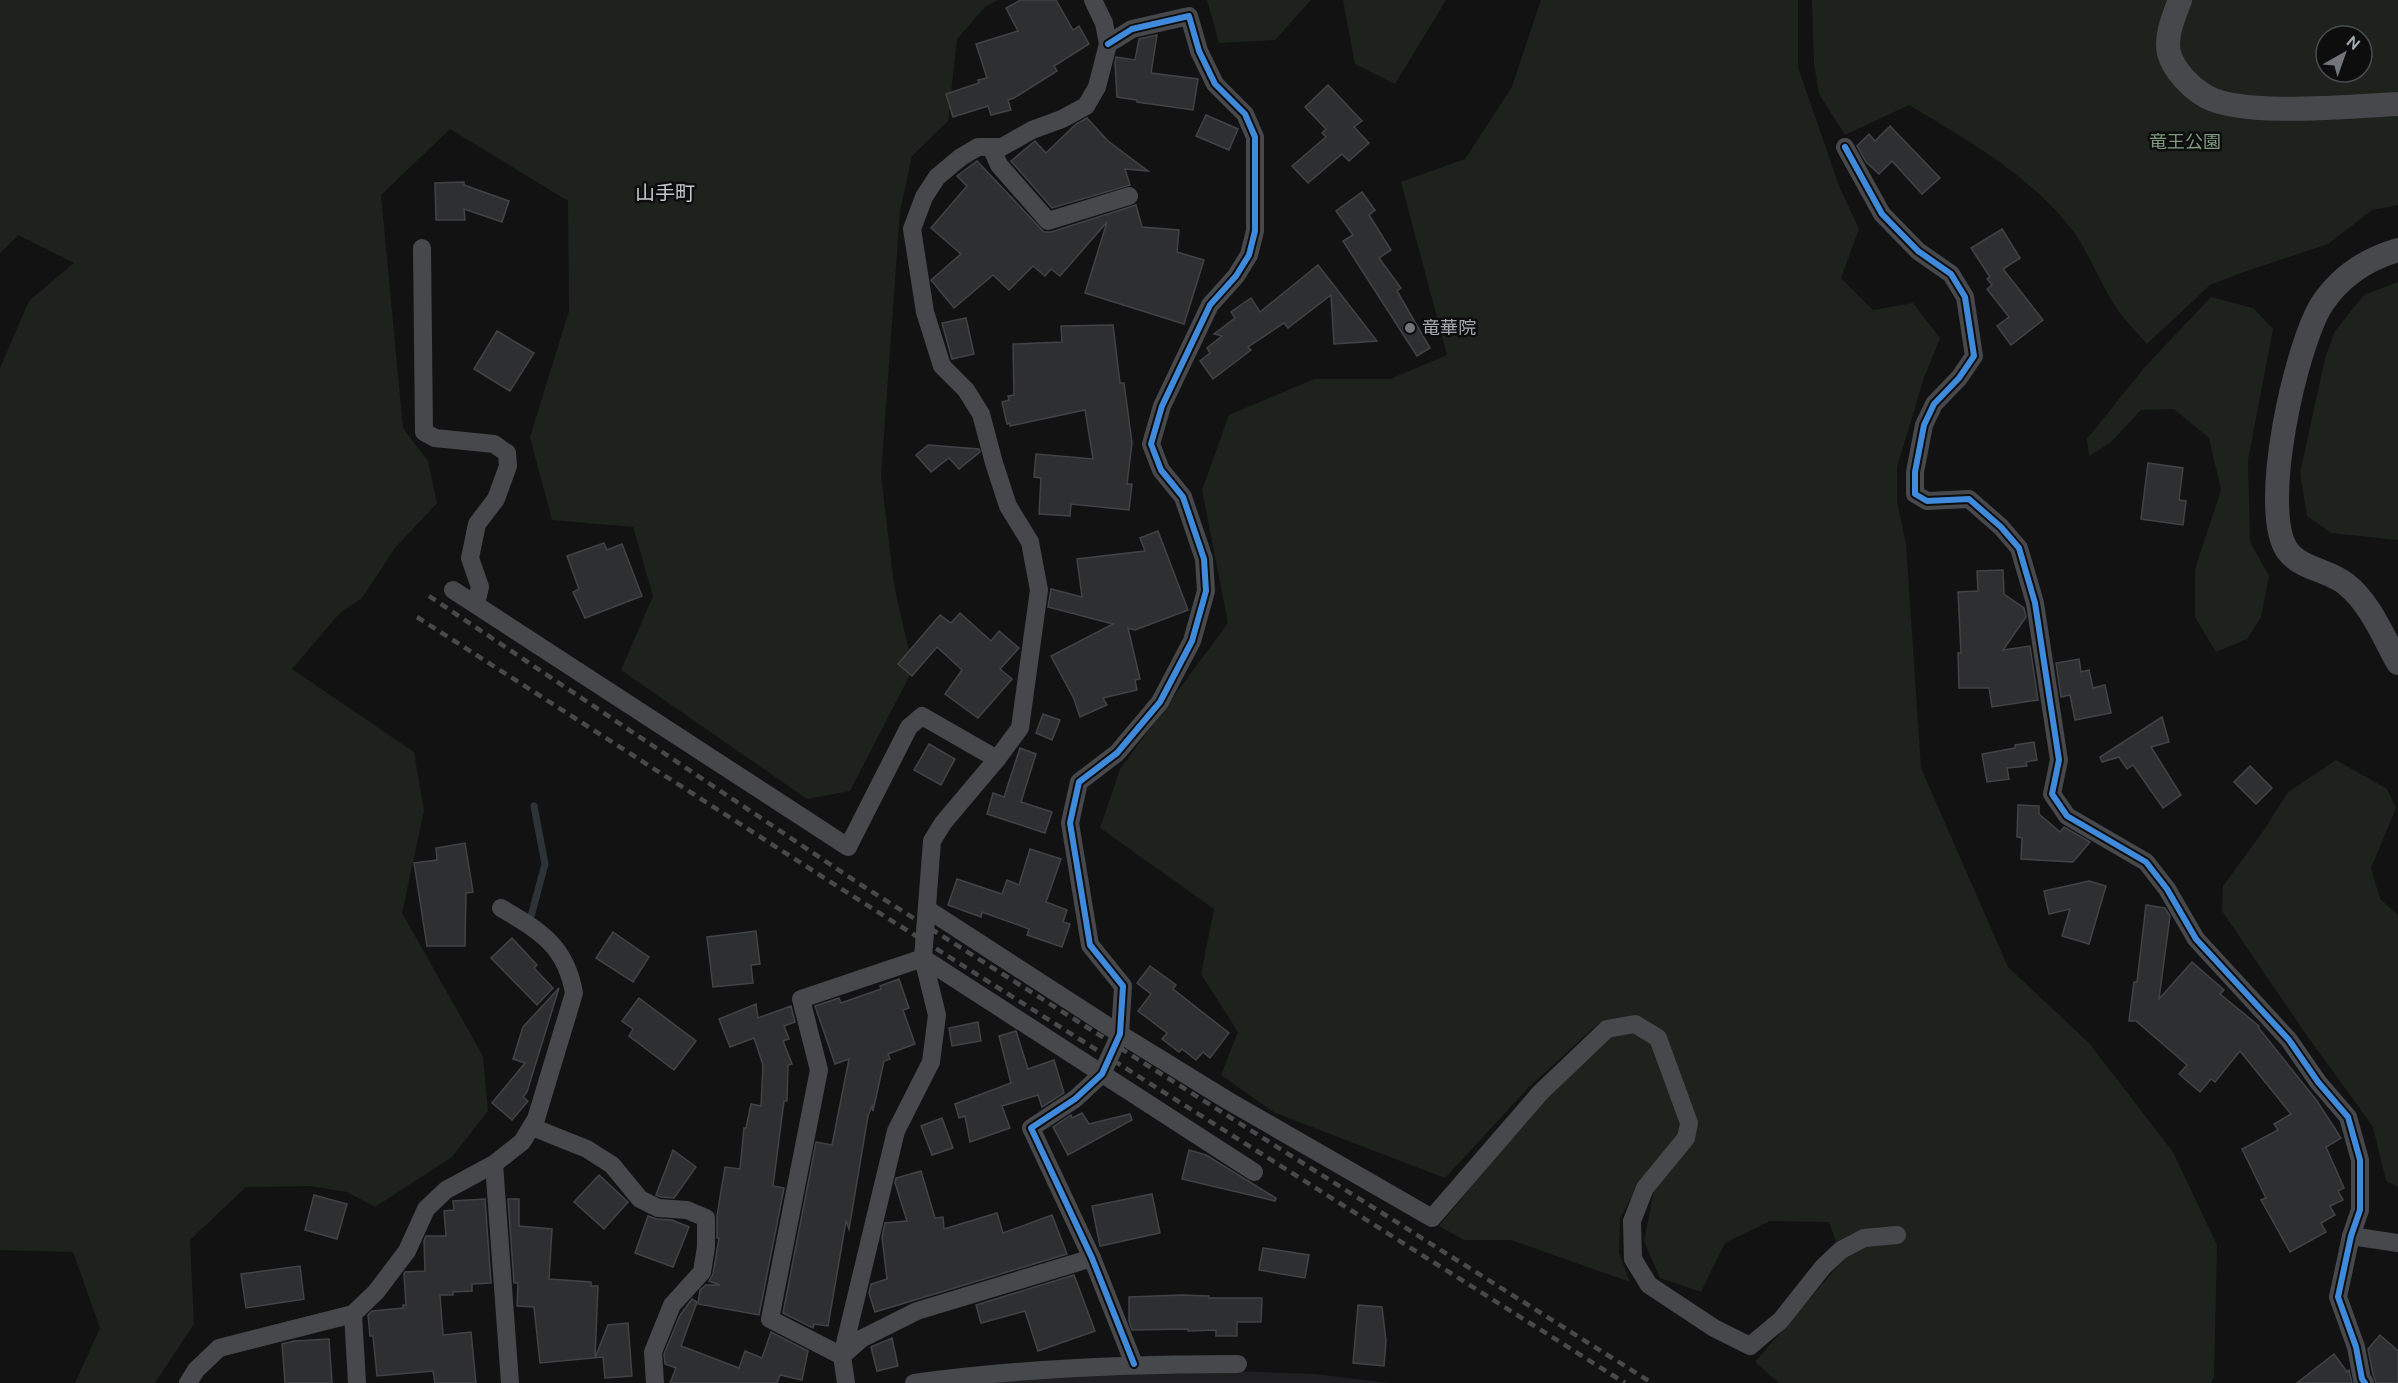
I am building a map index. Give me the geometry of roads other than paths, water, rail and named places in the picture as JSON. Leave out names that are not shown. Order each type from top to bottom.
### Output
[{"type":"street","points":[[846,1383],[842,1356],[896,1131],[931,1062],[937,1015],[923,958],[932,841],[1020,728],[1039,590],[1030,542],[1008,506],[981,414],[966,390],[942,366],[925,312],[912,229],[924,197],[937,177],[961,157],[978,147],[1002,147],[1032,130],[1086,106],[1097,87],[1108,44],[1104,23],[1093,0]]},
{"type":"street","points":[[2180,0],[2170,25],[2169,52],[2181,76],[2208,97],[2242,106],[2299,108],[2398,104]]},
{"type":"street","points":[[1108,44],[1132,29],[1189,16],[1199,51],[1215,84],[1245,114],[1255,137],[1255,231],[1249,255],[1236,276],[1210,305],[1162,406],[1151,444],[1161,470],[1183,498],[1204,559],[1206,591],[1192,642],[1160,702],[1117,753],[1079,782],[1070,823],[1090,945],[1123,986],[1120,1034],[1102,1074],[1075,1100],[1031,1128],[1092,1258],[1134,1364]]},
{"type":"street","points":[[991,147],[999,165],[1048,221],[1129,196]]},
{"type":"street","points":[[1845,147],[1882,214],[1918,251],[1951,274],[1965,297],[1974,356],[1959,378],[1934,404],[1924,425],[1915,472],[1915,494],[1927,501],[1969,499],[2019,548],[2035,603],[2059,760],[2052,795],[2067,816],[2146,862],[2167,889],[2196,939],[2289,1040],[2318,1082],[2348,1117],[2360,1160],[2360,1210],[2351,1236],[2338,1297],[2356,1347],[2362,1379],[2365,1383]]},
{"type":"street","points":[[422,248],[424,432],[435,438],[494,444],[507,453],[508,466],[496,499],[477,524],[470,558],[480,587],[476,604]]},
{"type":"street","points":[[2398,250],[2362,265],[2338,284],[2322,304],[2312,322],[2297,366],[2279,450],[2278,487],[2280,530],[2288,550],[2303,563],[2344,583],[2360,597],[2398,663]]},
{"type":"street","points":[[453,590],[848,847],[909,727],[922,716],[997,759]]},
{"type":"street","points":[[188,1383],[196,1370],[219,1348],[353,1314],[376,1292],[407,1251],[426,1209],[446,1190],[494,1164],[522,1142],[532,1127],[574,993],[570,972],[562,956],[534,927],[501,908]]},
{"type":"street","points":[[927,909],[1227,1100],[1432,1218],[1540,1093],[1598,1037],[1607,1029],[1635,1023],[1658,1038],[1689,1123],[1686,1138],[1645,1188],[1632,1221],[1633,1259],[1649,1285],[1714,1328],[1750,1346],[1781,1320],[1823,1267],[1841,1250],[1864,1238],[1896,1234]]},
{"type":"street","points":[[923,958],[1254,1172]]},
{"type":"street","points":[[842,1356],[770,1319],[819,1070],[801,999],[923,958]]},
{"type":"street","points":[[532,1127],[587,1149],[612,1165],[640,1199],[658,1208],[687,1210],[706,1218],[706,1247],[702,1272],[672,1305],[653,1352],[655,1383]]},
{"type":"street","points":[[494,1164],[510,1383]]},
{"type":"street","points":[[2351,1236],[2398,1243]]},
{"type":"street","points":[[842,1356],[861,1339],[917,1311],[1092,1258]]},
{"type":"street","points":[[353,1314],[357,1383]]},
{"type":"street","points":[[914,1383],[984,1373],[1134,1364],[1238,1364]]},
{"type":"waterway","points":[[530,920],[545,864],[534,806]]},
{"type":"railway","points":[[429,596],[858,883],[1652,1383]]},
{"type":"railway","points":[[417,617],[851,895],[1625,1383]]},
{"type":"place","name":"竜華院","points":[[1410,328]]},
{"type":"district","name":"山手町","points":[[665,193]]},
{"type":"park label","name":"竜王公園","points":[[2185,142]]}]
